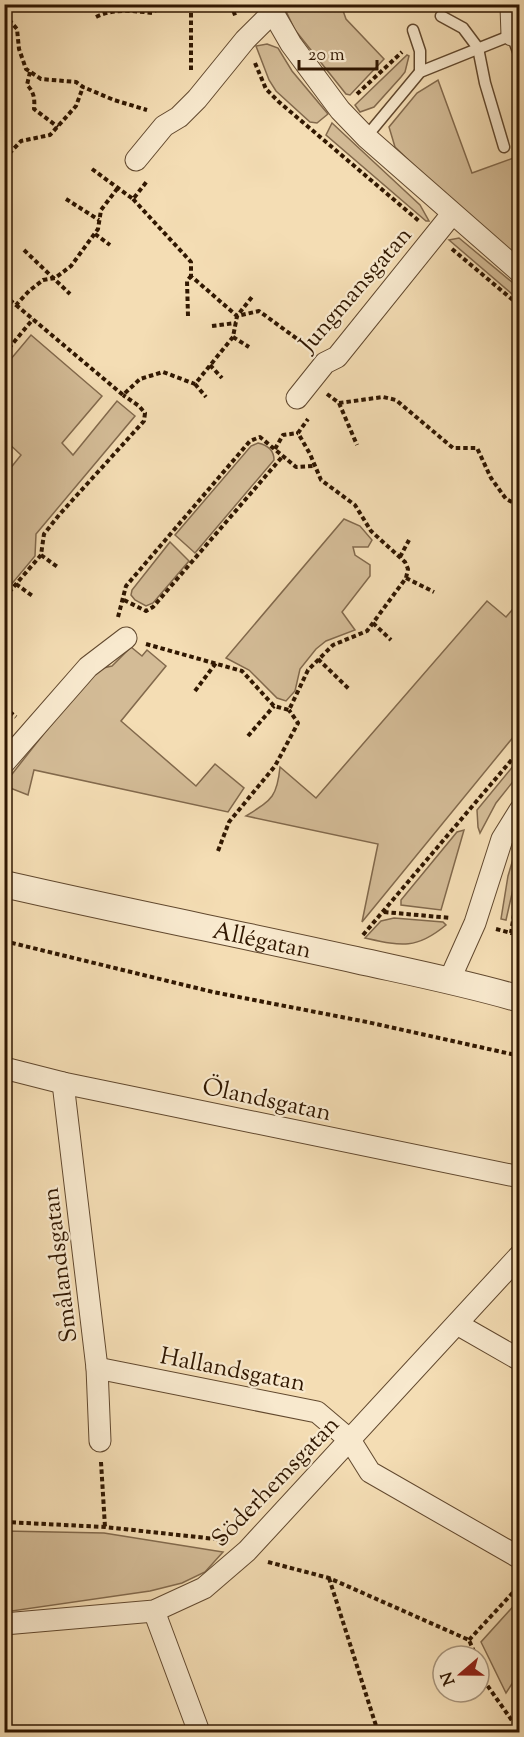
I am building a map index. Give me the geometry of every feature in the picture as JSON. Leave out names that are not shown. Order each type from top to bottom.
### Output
[{"type":"street","points":[[512,35],[511,7],[518,4]]},
{"type":"street","points":[[136,160],[164,126],[179,117],[197,99],[270,9],[291,44],[340,110],[366,137],[519,272]]},
{"type":"street","name":"Jungmansgatan","points":[[297,398],[325,363],[337,357],[452,214]]},
{"type":"street","points":[[4,763],[88,667],[126,638]]},
{"type":"street","points":[[449,981],[475,924],[502,839],[519,810]]},
{"type":"street","name":"Allégatan","points":[[4,884],[150,918],[273,941],[519,999]]},
{"type":"street","name":"Ölandsgatan","points":[[4,1068],[63,1083],[519,1177]]},
{"type":"street","name":"Smålandsgatan","points":[[63,1083],[97,1368],[100,1441]]},
{"type":"street","name":"Söderhemsgatan","points":[[4,1624],[154,1611],[204,1588],[247,1551],[519,1255]]},
{"type":"street","points":[[457,1324],[519,1360]]},
{"type":"street","name":"Hallandsgatan","points":[[97,1368],[317,1412],[350,1440],[370,1472],[519,1558]]},
{"type":"street","points":[[154,1611],[199,1732]]},
{"type":"lane","points":[[441,16],[463,28],[478,48],[484,84],[504,147]]},
{"type":"lane","points":[[413,30],[420,51],[420,72]]},
{"type":"lane","points":[[366,137],[420,72],[512,35],[519,57]]},
{"type":"path","points":[[96,17],[125,10],[153,13],[161,4]]},
{"type":"path","points":[[191,4],[190,65],[197,99]]},
{"type":"path","points":[[4,14],[17,29],[19,49],[26,69],[30,72],[42,79],[76,82],[83,87],[141,109],[179,117]]},
{"type":"path","points":[[315,133],[406,47],[413,30]]},
{"type":"path","points":[[30,72],[27,85],[34,98],[34,109],[57,127]]},
{"type":"path","points":[[4,159],[21,141],[50,135],[76,106],[83,87]]},
{"type":"path","points":[[16,305],[28,291],[43,280],[55,278],[71,266],[95,234],[101,210],[117,189],[92,169]]},
{"type":"path","points":[[133,199],[191,262],[191,276],[188,281],[188,316]]},
{"type":"path","points":[[66,200],[99,220]]},
{"type":"path","points":[[95,234],[110,245]]},
{"type":"path","points":[[24,250],[70,294]]},
{"type":"path","points":[[191,276],[237,315]]},
{"type":"path","points":[[4,295],[145,413],[144,421],[65,507],[44,534],[41,555],[4,598]]},
{"type":"path","points":[[195,384],[233,337],[237,315],[252,297]]},
{"type":"path","points":[[237,315],[259,311],[300,341],[337,357],[343,371],[321,401]]},
{"type":"path","points":[[4,354],[33,319]]},
{"type":"path","points":[[212,326],[236,323]]},
{"type":"path","points":[[233,337],[249,347]]},
{"type":"path","points":[[210,365],[222,378]]},
{"type":"path","points":[[123,395],[140,379],[164,372],[195,384],[206,396]]},
{"type":"path","points":[[327,394],[339,403],[357,445]]},
{"type":"path","points":[[339,403],[383,397],[396,400],[453,448],[477,448],[506,500],[519,506]]},
{"type":"path","points":[[275,449],[283,435],[298,433],[309,417]]},
{"type":"path","points":[[289,710],[308,670],[333,645],[367,631],[406,579],[408,569],[400,557],[371,531],[356,505],[321,480],[298,433]]},
{"type":"path","points":[[218,852],[229,822],[275,766],[298,723],[289,710],[274,706],[242,671],[126,638],[117,615],[124,600],[126,586],[250,441],[260,437],[296,467],[314,466]]},
{"type":"path","points":[[124,600],[146,611],[153,607],[282,457]]},
{"type":"path","points":[[400,557],[409,540]]},
{"type":"path","points":[[41,555],[59,568]]},
{"type":"path","points":[[406,579],[434,592]]},
{"type":"path","points":[[16,585],[34,597]]},
{"type":"path","points":[[373,623],[391,640]]},
{"type":"path","points":[[318,659],[349,689]]},
{"type":"path","points":[[195,691],[216,663]]},
{"type":"path","points":[[248,736],[274,706]]},
{"type":"path","points":[[343,957],[519,750]]},
{"type":"path","points":[[4,941],[213,992],[367,1022],[519,1056]]},
{"type":"path","points":[[100,1441],[105,1527]]},
{"type":"path","points":[[329,1578],[378,1732]]},
{"type":"path","points":[[471,1644],[469,1640],[519,1585]]},
{"type":"path","points":[[491,1690],[519,1732]]},
{"type":"shaded area","points":[[283,5],[341,5],[346,19],[384,59],[350,95],[346,94],[295,30]]},
{"type":"shaded area","points":[[267,44],[278,48],[292,71],[328,114],[317,123],[310,122],[276,91],[269,80],[256,46]]},
{"type":"shaded area","points":[[407,55],[409,56],[405,72],[401,77],[374,107],[360,112],[355,105]]},
{"type":"shaded area","points":[[438,80],[472,173],[519,156],[519,258],[453,203],[395,147],[389,127],[417,93]]},
{"type":"shaded area","points":[[332,123],[420,205],[429,221],[426,221],[326,135]]},
{"type":"shaded area","points":[[459,238],[519,288],[519,300],[449,240]]},
{"type":"shaded area","points":[[31,335],[102,396],[62,443],[73,455],[117,401],[135,416],[36,534],[35,556],[5,592],[5,475],[21,455],[5,440],[5,366]]},
{"type":"shaded area","points":[[258,443],[269,448],[274,460],[195,553],[175,535],[251,446]]},
{"type":"shaded area","points":[[344,519],[360,526],[372,540],[368,547],[353,547],[355,555],[370,565],[370,576],[342,612],[355,630],[326,641],[316,649],[300,669],[295,691],[286,701],[277,698],[249,670],[226,658]]},
{"type":"shaded area","points":[[170,542],[189,561],[153,603],[146,606],[135,600],[131,595],[132,590]]},
{"type":"shaded area","points":[[487,601],[506,617],[519,602],[519,730],[362,922],[378,844],[246,816],[267,802],[275,792],[280,767],[316,798]]},
{"type":"shaded area","points":[[131,647],[142,656],[147,650],[166,666],[121,721],[196,786],[215,764],[244,788],[228,812],[34,770],[28,795],[5,786],[5,783],[94,670],[112,666]]},
{"type":"shaded area","points":[[519,759],[519,774],[496,803],[480,833],[477,810]]},
{"type":"shaded area","points":[[464,830],[441,910],[401,905],[401,900],[457,832]]},
{"type":"shaded area","points":[[519,839],[519,863],[506,920],[501,919],[508,876]]},
{"type":"shaded area","points":[[394,918],[443,922],[446,925],[426,939],[408,944],[365,938],[381,921]]},
{"type":"shaded area","points":[[4,1531],[104,1533],[223,1552],[205,1572],[182,1583],[150,1591],[5,1612]]},
{"type":"shaded area","points":[[519,1600],[519,1673],[506,1693],[491,1662],[491,1644],[481,1642]]}]
